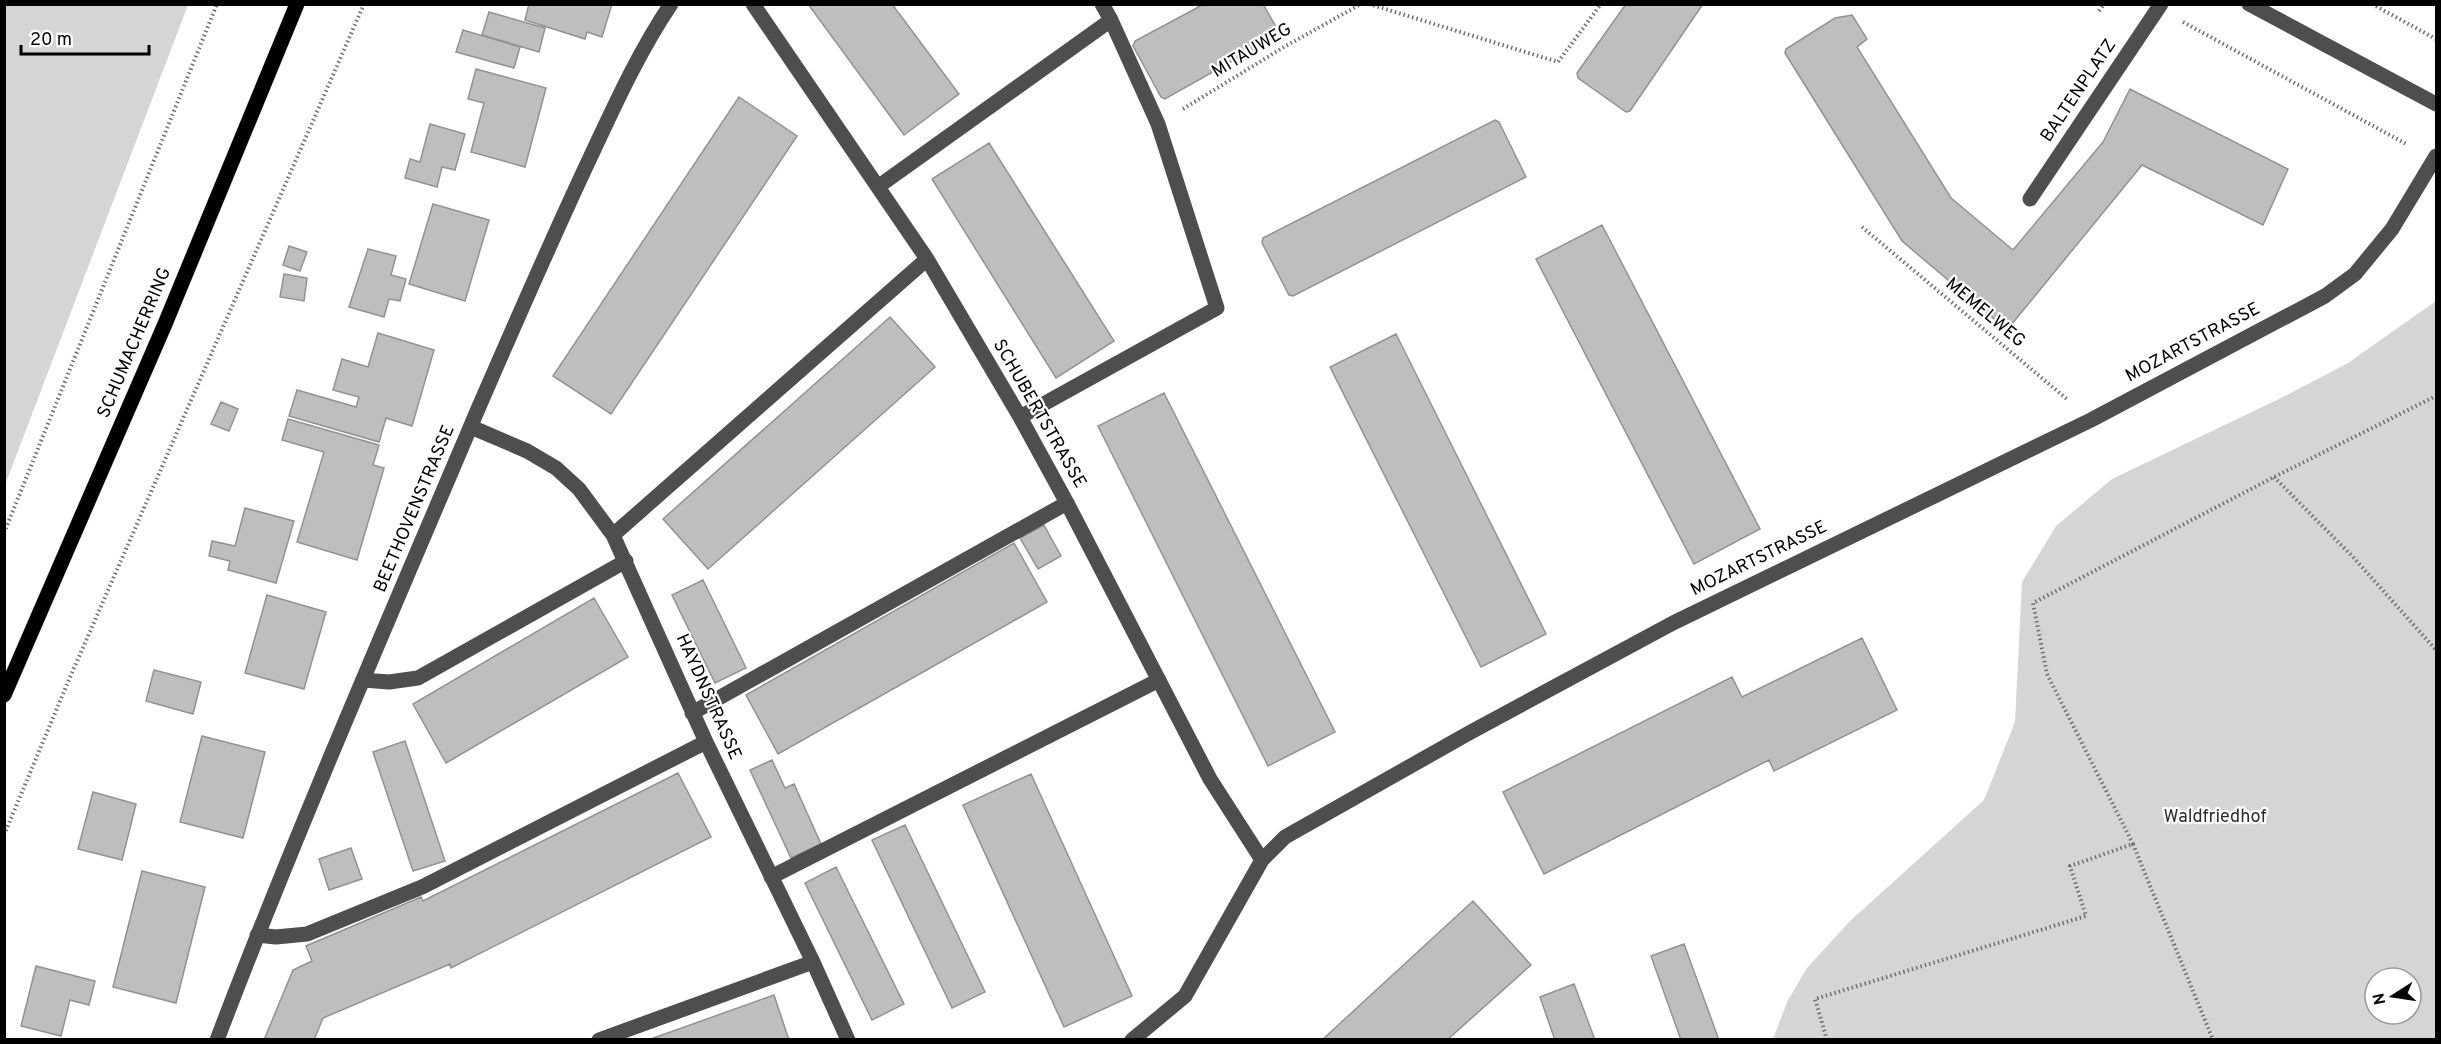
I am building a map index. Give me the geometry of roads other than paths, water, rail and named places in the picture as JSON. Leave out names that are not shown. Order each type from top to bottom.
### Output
[{"type":"main road","name":"SCHUMACHERRING","points":[[4,695],[165,324],[297,4]]},
{"type":"street","name":"BEETHOVENSTRASSE","points":[[217,1040],[257,935],[363,680],[542,261],[624,87],[671,4]]},
{"type":"street","name":"SCHUBERTSTRASSE","points":[[753,4],[927,259],[1020,417],[1067,503],[1210,779],[1262,860]]},
{"type":"street","points":[[1020,417],[1217,308],[1158,124],[1102,4]]},
{"type":"street","points":[[2249,4],[2436,104]]},
{"type":"street","name":"BALTENPLATZ","points":[[2030,199],[2159,6]]},
{"type":"street","points":[[879,186],[1111,20]]},
{"type":"street","name":"MOZARTSTRASSE","points":[[1132,1040],[1185,996],[1262,860],[1285,837],[1673,622],[2091,420],[2325,296],[2355,274],[2392,229],[2436,156]]},
{"type":"street","points":[[613,535],[927,259]]},
{"type":"street","name":"HAYDNSTRASSE","points":[[471,427],[527,451],[556,468],[579,489],[613,535],[692,713],[813,962],[848,1040]]},
{"type":"street","points":[[692,713],[1067,503]]},
{"type":"street","points":[[363,680],[388,682],[418,678],[626,561]]},
{"type":"street","points":[[771,877],[1159,680]]},
{"type":"street","points":[[257,935],[276,938],[307,934],[412,892],[706,742]]},
{"type":"street","points":[[599,1040],[813,962]]},
{"type":"park label","name":"Waldfriedhof","points":[[2215,817]]}]
